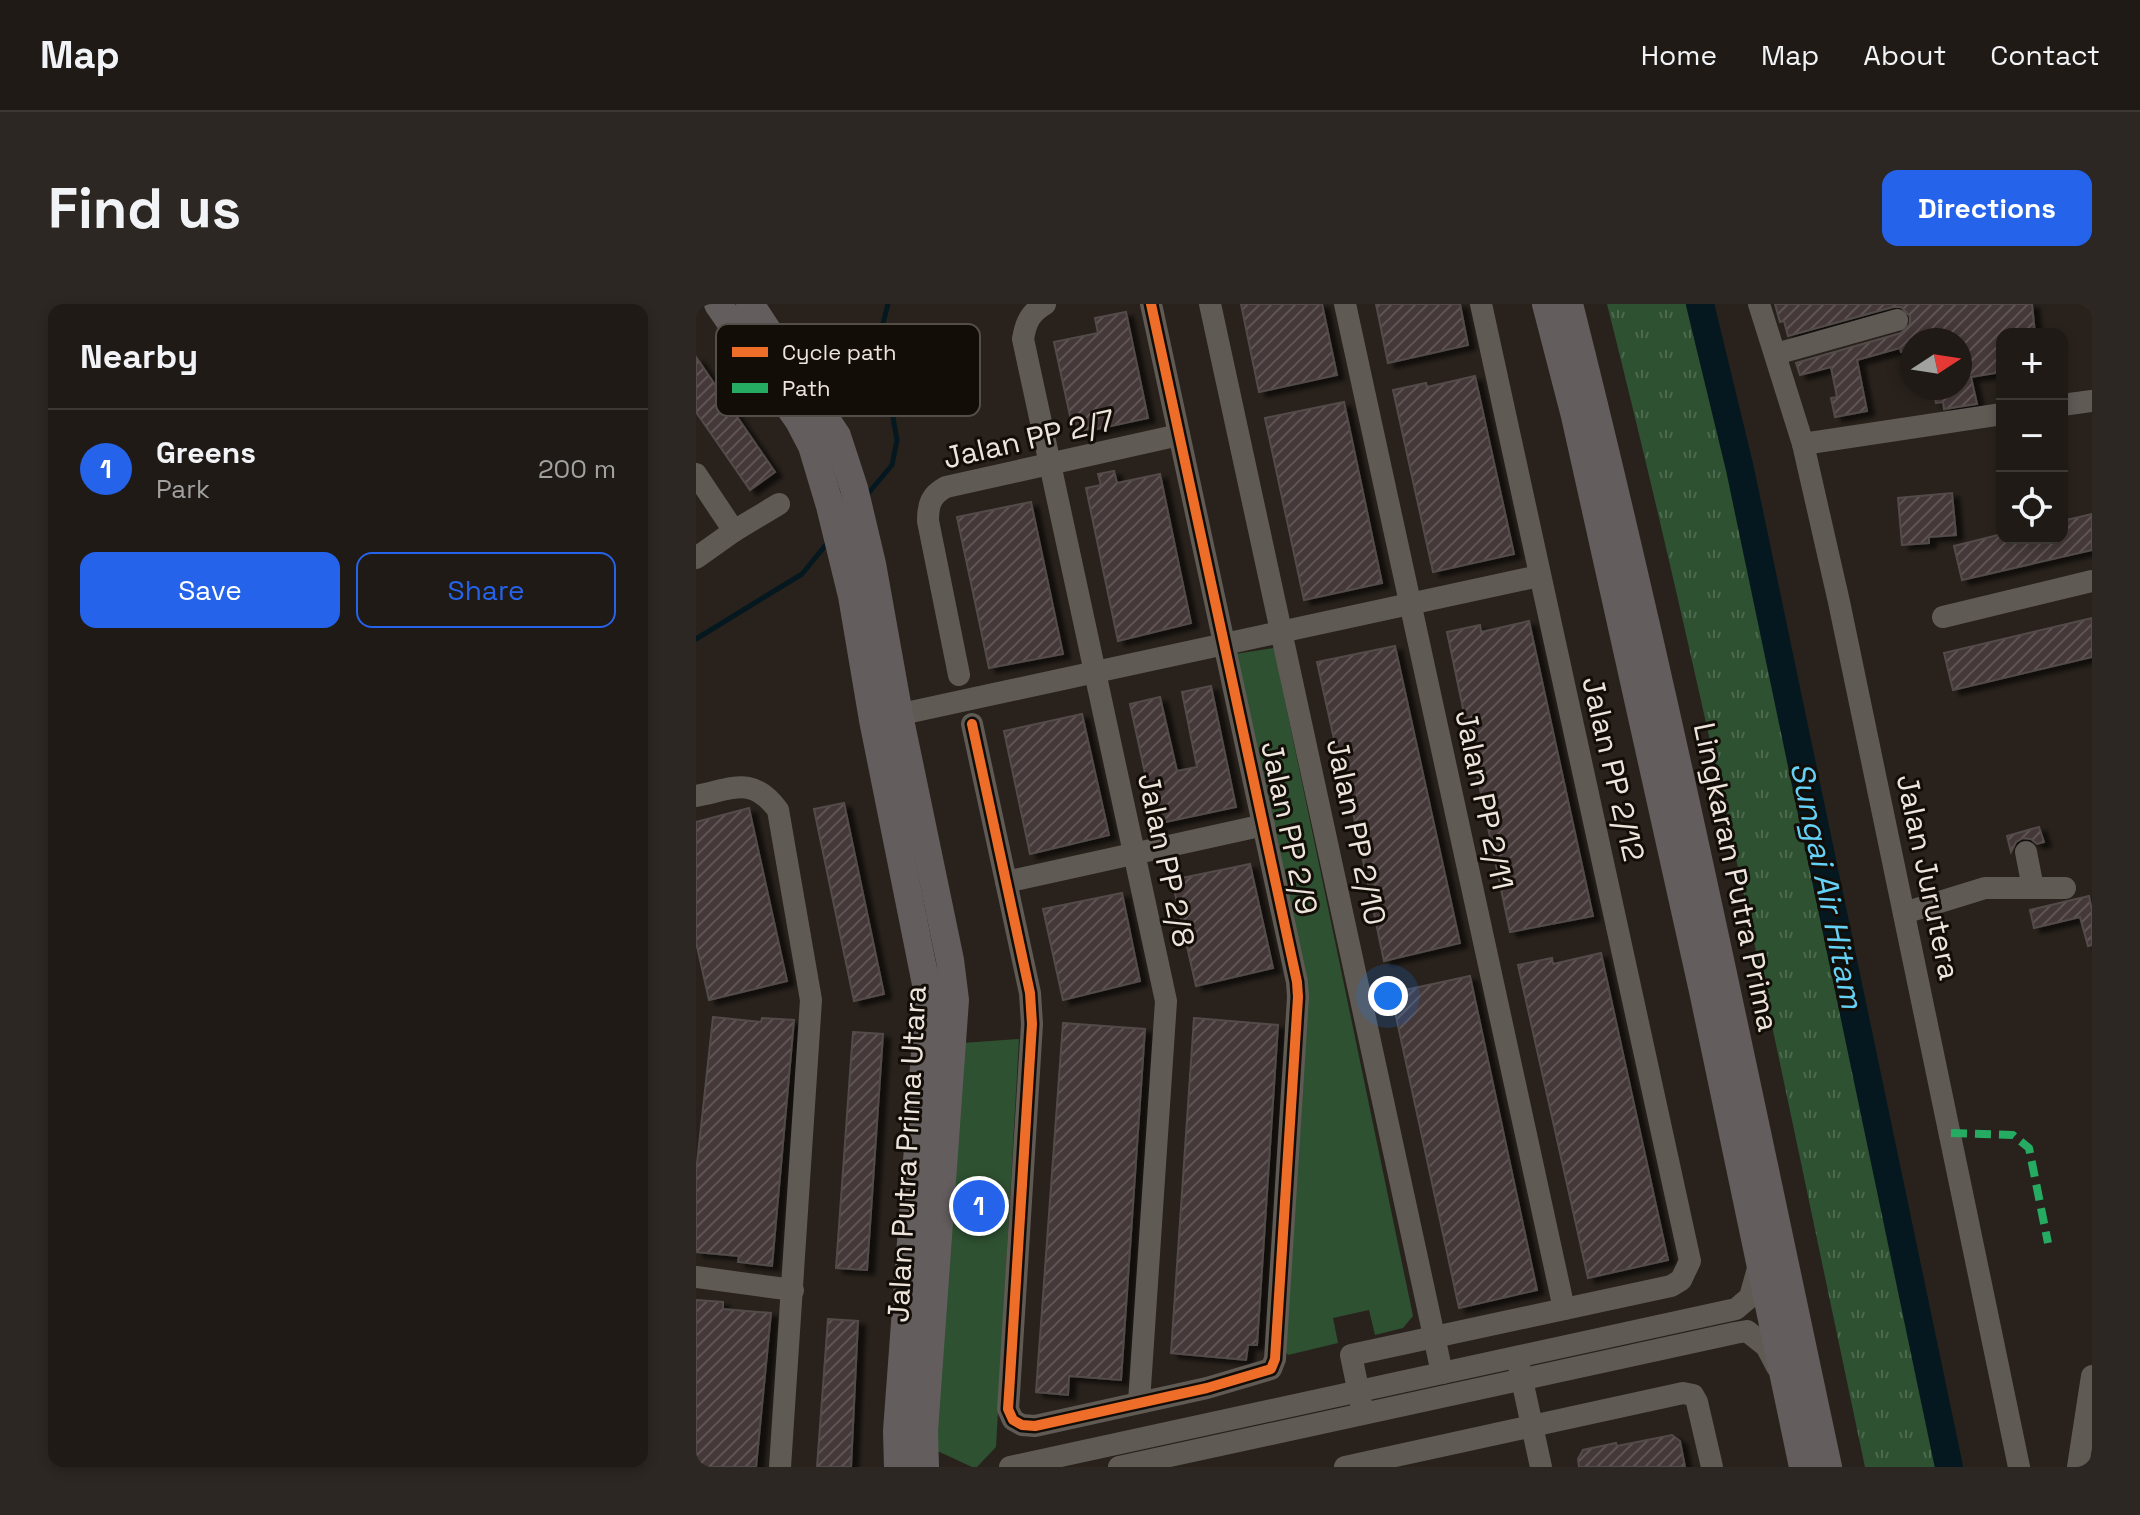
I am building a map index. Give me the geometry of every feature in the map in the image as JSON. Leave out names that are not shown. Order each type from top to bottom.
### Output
[{"type":"main road","name":"Jalan Putra Prima Utara","points":[[718,304],[732,324]]},
{"type":"main road","name":"Jalan Putra Prima Utara","points":[[750,304],[763,324]]},
{"type":"main road","name":"Lingkaran Putra Prima","points":[[1546,304],[1582,447],[1803,1467]]},
{"type":"main road","name":"Lingkaran Putra Prima","points":[[1569,304],[1603,437],[1685,800],[1828,1467]]},
{"type":"main road","name":"Jalan Putra Prima Utara","points":[[796,416],[812,446],[830,506],[950,960],[955,1000],[931,1461]]},
{"type":"main road","name":"Jalan Putra Prima Utara","points":[[824,416],[837,436],[854,488],[872,564],[886,717],[929,999],[897,1431],[898,1467]]},
{"type":"street","name":"Jalan PP 2/8","points":[[1045,304],[1032,312],[1025,325],[1023,339],[1166,1001],[1139,1402]]},
{"type":"street","name":"Jalan PP 2/9","points":[[1139,1402],[1207,1388],[1271,1369],[1275,1359],[1298,997],[1264,825],[1151,304]]},
{"type":"street","name":"Jalan PP 2/10","points":[[1210,304],[1442,1373]]},
{"type":"street","name":"Jalan PP 2/11","points":[[1345,304],[1564,1309]]},
{"type":"street","name":"Jalan PP 2/12","points":[[1481,304],[1689,1247],[1687,1270],[1681,1280],[1671,1286],[1564,1309]]},
{"type":"street","name":"Jalan Jurutera","points":[[1759,304],[1803,444],[2019,1467]]},
{"type":"street","points":[[1776,354],[1897,320]]},
{"type":"street","points":[[2068,404],[2092,401]]},
{"type":"street","points":[[1803,444],[1996,415]]},
{"type":"street","name":"Jalan PP 2/7","points":[[959,675],[928,521],[928,508],[935,493],[946,487],[1179,435]]},
{"type":"street","points":[[696,474],[734,531]]},
{"type":"street","points":[[696,558],[779,504]]},
{"type":"street","points":[[886,717],[1539,576]]},
{"type":"street","points":[[1943,617],[2092,581]]},
{"type":"street","points":[[972,724],[1030,993],[1032,1024],[1008,1409],[1013,1420],[1022,1425],[1035,1426],[1139,1402]]},
{"type":"street","points":[[696,796],[750,786],[767,795],[778,810],[811,1000],[780,1467]]},
{"type":"street","points":[[1006,882],[1264,825]]},
{"type":"street","points":[[2026,852],[2033,888]]},
{"type":"street","points":[[1904,913],[1985,888],[2065,888]]},
{"type":"street","points":[[1010,1467],[1736,1309],[1750,1297],[1760,1262]]},
{"type":"street","points":[[696,1277],[793,1290]]},
{"type":"street","points":[[1363,1413],[1351,1355],[1564,1309]]},
{"type":"street","points":[[1119,1467],[1189,1460],[1363,1413],[1747,1331],[1766,1346],[1785,1382]]},
{"type":"street","points":[[1517,1357],[1541,1467]]},
{"type":"street","points":[[2078,1467],[2092,1376]]},
{"type":"street","points":[[1345,1467],[1372,1464],[1683,1393],[1693,1395],[1701,1414],[1712,1467]]},
{"type":"street","points":[[1182,1429],[1189,1460]]},
{"type":"street","points":[[1154,1436],[1160,1463]]},
{"type":"green space","points":[[1607,304],[1702,304],[1729,412],[1864,1017],[1959,1467],[1865,1467],[1710,739]]},
{"type":"green space","points":[[1274,648],[1413,1316],[1403,1328],[1375,1335],[1369,1310],[1333,1318],[1338,1343],[1288,1355],[1282,1347],[1305,994],[1235,654]]},
{"type":"green space","points":[[1019,1039],[996,1447],[977,1467],[972,1467],[933,1449],[962,1043]]},
{"type":"building","points":[[1241,304],[1322,304],[1337,375],[1259,392]]},
{"type":"building","points":[[1376,304],[1460,304],[1468,345],[1388,363]]},
{"type":"building","points":[[1775,304],[2032,304],[2034,328],[1996,328],[1996,373],[1972,377],[1972,328],[1906,328],[1910,324],[1910,316],[1901,307],[1788,336],[1784,321],[1780,322]]},
{"type":"building","points":[[1126,312],[1148,418],[1074,434],[1054,342],[1098,333],[1095,318]]},
{"type":"building","points":[[1900,333],[1900,348],[1857,360],[1867,411],[1835,417],[1831,398],[1837,397],[1831,367],[1800,375],[1796,363]]},
{"type":"building","points":[[696,357],[716,386],[716,416],[737,416],[775,472],[750,490],[696,412]]},
{"type":"building","points":[[1475,376],[1514,554],[1433,572],[1393,390],[1426,383],[1427,387]]},
{"type":"building","points":[[1972,382],[1977,404],[1944,409],[1943,402],[1936,403],[1935,400],[1972,400]]},
{"type":"building","points":[[1344,402],[1382,583],[1304,600],[1265,418]]},
{"type":"building","points":[[1114,471],[1117,483],[1160,474],[1191,623],[1118,641],[1086,488],[1101,485],[1098,474]]},
{"type":"building","points":[[1952,493],[1956,535],[1929,537],[1929,543],[1902,545],[1898,498]]},
{"type":"building","points":[[1031,502],[1063,654],[989,668],[957,517]]},
{"type":"building","points":[[2092,514],[2092,550],[1962,580],[1954,546],[1996,536],[1996,544],[2068,544],[2068,520]]},
{"type":"building","points":[[2092,618],[2092,657],[1953,690],[1944,653]]},
{"type":"building","points":[[1529,621],[1593,916],[1510,932],[1447,632],[1480,625],[1481,632]]},
{"type":"building","points":[[1395,646],[1460,943],[1384,961],[1350,798],[1347,798],[1317,662]]},
{"type":"building","points":[[1211,686],[1236,807],[1156,824],[1130,704],[1160,697],[1177,771],[1197,767],[1182,692]]},
{"type":"building","points":[[1082,714],[1109,835],[1030,854],[1004,731]]},
{"type":"building","points":[[844,803],[884,994],[854,1001],[814,809]]},
{"type":"building","points":[[749,808],[787,981],[709,1000],[696,942],[696,822]]},
{"type":"building","points":[[2039,827],[2044,842],[2037,844],[2023,838],[2016,842],[2011,852],[2007,836]]},
{"type":"building","points":[[1250,864],[1273,968],[1196,986],[1172,880]]},
{"type":"building","points":[[1122,893],[1140,981],[1063,1000],[1043,909]]},
{"type":"building","points":[[2089,896],[2092,945],[2088,946],[2080,917],[2034,928],[2030,910]]},
{"type":"building","points":[[1601,953],[1668,1260],[1588,1278],[1518,965],[1552,958],[1553,964]]},
{"type":"building","points":[[1470,976],[1537,1290],[1459,1308],[1391,993]]},
{"type":"building","points":[[713,1017],[761,1022],[762,1018],[794,1020],[772,1266],[738,1262],[739,1256],[696,1252],[696,1173]]},
{"type":"building","points":[[1194,1018],[1278,1025],[1257,1345],[1248,1345],[1246,1360],[1171,1353]]},
{"type":"building","points":[[1063,1023],[1145,1029],[1121,1380],[1069,1376],[1068,1395],[1036,1392]]},
{"type":"building","points":[[853,1032],[883,1034],[867,1270],[836,1268]]},
{"type":"building","points":[[696,1300],[723,1302],[723,1309],[771,1313],[756,1467],[696,1467]]},
{"type":"building","points":[[828,1319],[858,1321],[851,1467],[817,1467]]},
{"type":"building","points":[[1672,1435],[1680,1441],[1685,1467],[1579,1467],[1578,1459],[1583,1450]]},
{"type":"waterway","points":[[883,324],[888,304]]},
{"type":"waterway","name":"Sungai Air Hitam","points":[[1700,304],[1740,469],[1949,1467]]},
{"type":"waterway","points":[[866,496],[892,465],[897,440],[893,416]]},
{"type":"waterway","points":[[696,639],[802,574],[829,541]]},
{"type":"marked path","points":[[1951,1133],[2013,1135],[2029,1148],[2048,1243]]},
{"type":"cycle path","points":[[972,724],[1030,993],[1032,1024],[1008,1409],[1013,1420],[1022,1425],[1035,1426],[1207,1388],[1271,1369],[1275,1359],[1297,982],[1151,304]]},
{"type":"place","name":"Greens","points":[[979,1206]]}]
